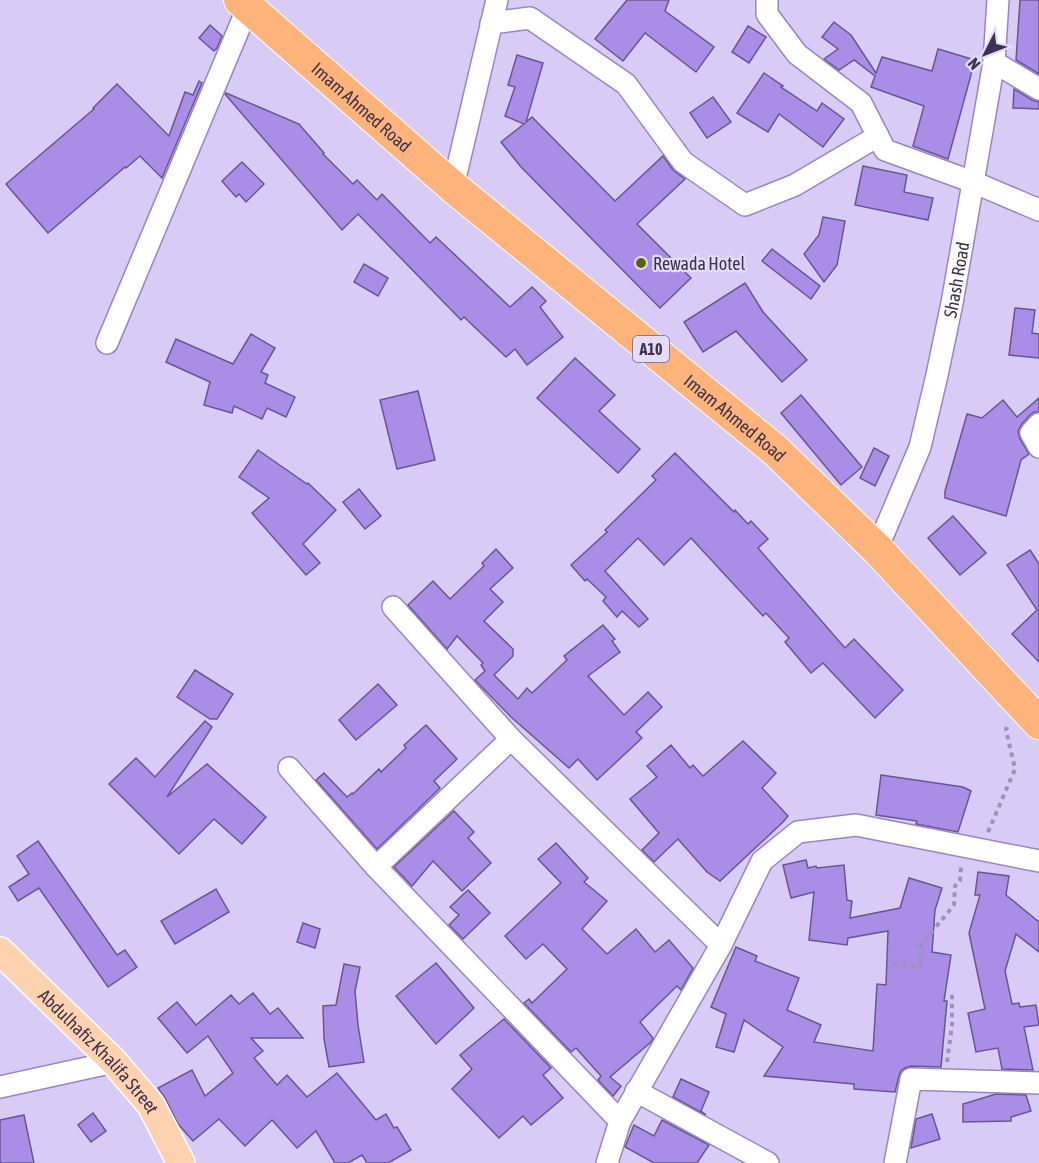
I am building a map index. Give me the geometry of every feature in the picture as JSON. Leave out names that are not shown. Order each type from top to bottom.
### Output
[{"type":"highway","name":"Imam Ahmed Road","points":[[244,4],[453,187],[775,450],[877,549],[1029,712]]},
{"type":"main road","name":"Abdulhafiz Khalifa Street","points":[[0,951],[114,1062],[152,1105],[181,1163]]},
{"type":"street","points":[[453,187],[497,0]]},
{"type":"street","points":[[767,0],[767,14],[797,54],[861,103],[885,150],[973,182],[1039,210]]},
{"type":"street","name":"Shash Road","points":[[877,549],[920,447],[952,303],[994,62],[998,0]]},
{"type":"street","points":[[107,343],[244,4]]},
{"type":"street","points":[[491,23],[530,18],[626,84],[683,162],[745,205],[795,185],[878,136]]},
{"type":"street","points":[[994,62],[1039,89]]},
{"type":"street","points":[[1039,424],[1031,432],[1039,447]]},
{"type":"street","points":[[393,607],[512,739],[721,945]]},
{"type":"street","points":[[376,867],[512,739]]},
{"type":"street","points":[[288,768],[376,867],[620,1121]]},
{"type":"street","points":[[607,1163],[620,1121],[721,945],[762,861],[798,832],[856,825],[1039,861]]},
{"type":"street","points":[[0,1087],[114,1062]]},
{"type":"street","points":[[895,1163],[911,1079],[1039,1083]]},
{"type":"street","points":[[636,1091],[768,1163]]},
{"type":"path","points":[[893,964],[920,966],[921,945],[954,905],[955,886],[960,881],[971,847],[1015,769],[1006,730],[1029,712]]},
{"type":"path","points":[[944,1080],[952,1025],[952,994]]},
{"type":"building","points":[[627,0],[669,0],[665,11],[714,47],[696,72],[645,33],[623,61],[595,39]]},
{"type":"building","points":[[1020,0],[1039,0],[1039,74],[1016,60]]},
{"type":"building","points":[[834,22],[851,35],[876,73],[882,57],[932,71],[938,49],[975,60],[948,159],[913,146],[924,106],[871,87],[875,76],[854,60],[839,70],[824,59],[838,49],[822,37]]},
{"type":"building","points":[[210,25],[222,36],[214,51],[199,38]]},
{"type":"building","points":[[748,26],[766,37],[749,63],[732,52]]},
{"type":"building","points":[[517,55],[543,63],[526,122],[532,117],[615,201],[663,156],[673,170],[685,179],[637,224],[691,278],[660,308],[521,167],[501,142],[524,124],[505,116],[515,87],[508,85]]},
{"type":"building","points":[[764,73],[817,111],[822,103],[844,119],[823,147],[779,114],[768,132],[737,113]]},
{"type":"building","points":[[199,81],[202,83],[162,178],[140,156],[48,233],[6,184],[94,109],[117,84],[169,136],[185,92],[193,95]]},
{"type":"building","points":[[1014,89],[1039,102],[1039,109],[1013,108]]},
{"type":"building","points":[[226,93],[299,124],[323,154],[353,184],[357,180],[377,200],[382,194],[430,243],[436,237],[510,307],[532,287],[546,301],[540,307],[563,337],[527,365],[515,349],[506,357],[464,317],[461,320],[358,214],[342,230]]},
{"type":"building","points":[[713,97],[731,122],[707,138],[690,113]]},
{"type":"building","points":[[242,162],[264,184],[246,202],[239,194],[236,197],[222,181]]},
{"type":"building","points":[[863,166],[907,175],[904,192],[933,198],[928,220],[855,205]]},
{"type":"building","points":[[823,217],[845,221],[837,265],[824,282],[804,254],[819,235]]},
{"type":"building","points":[[772,249],[820,286],[811,299],[762,261]]},
{"type":"building","points":[[364,264],[388,278],[378,296],[354,282]]},
{"type":"building","points":[[745,283],[763,312],[807,360],[782,382],[736,331],[703,352],[684,322]]},
{"type":"building","points":[[1015,308],[1035,310],[1032,333],[1039,334],[1039,358],[1009,355]]},
{"type":"building","points":[[251,334],[275,348],[261,372],[268,375],[265,383],[295,397],[286,417],[267,408],[262,419],[234,406],[232,413],[204,405],[210,382],[166,362],[176,339],[233,364]]},
{"type":"building","points":[[575,358],[615,395],[599,411],[640,449],[618,473],[537,398]]},
{"type":"building","points":[[418,391],[435,460],[397,469],[380,400]]},
{"type":"building","points":[[801,395],[862,467],[841,485],[781,413]]},
{"type":"building","points":[[1039,398],[1039,412],[1034,412],[1029,416],[1018,431],[1029,454],[1021,460],[1006,516],[945,498],[967,414],[982,418],[1003,400],[1017,417]]},
{"type":"building","points":[[874,448],[889,456],[875,486],[860,478]]},
{"type":"building","points":[[258,450],[308,483],[336,510],[303,544],[320,563],[306,575],[252,513],[269,498],[239,477]]},
{"type":"building","points":[[675,453],[734,512],[735,510],[748,524],[751,521],[768,539],[758,548],[845,648],[854,639],[903,690],[875,718],[823,663],[811,673],[785,642],[789,638],[766,613],[763,616],[691,538],[664,565],[638,538],[605,571],[648,619],[639,627],[622,611],[617,617],[603,601],[606,597],[587,579],[585,581],[571,565],[607,532],[605,530],[656,480],[652,476]]},
{"type":"building","points":[[359,489],[381,516],[365,529],[343,502]]},
{"type":"building","points":[[953,516],[986,553],[960,575],[928,538]]},
{"type":"building","points":[[496,549],[513,568],[490,589],[503,602],[484,621],[513,649],[513,656],[494,675],[518,699],[527,688],[532,693],[567,660],[564,656],[603,625],[615,639],[612,641],[620,652],[588,676],[624,715],[648,692],[662,707],[636,732],[642,738],[597,780],[578,759],[569,768],[511,717],[475,680],[485,671],[481,665],[483,663],[457,636],[447,649],[408,605],[433,581],[450,599],[484,566],[482,563]]},
{"type":"building","points":[[1030,550],[1039,564],[1039,662],[1012,634],[1037,610],[1007,565]]},
{"type":"building","points":[[195,670],[233,694],[217,719],[210,719],[177,697]]},
{"type":"building","points":[[378,684],[397,705],[356,740],[339,720]]},
{"type":"building","points":[[205,721],[212,727],[167,797],[207,764],[266,817],[242,844],[214,819],[179,854],[109,784],[136,758],[155,777]]},
{"type":"building","points":[[426,725],[457,759],[434,781],[440,788],[377,849],[316,780],[324,773],[347,797],[353,794],[379,769],[381,772],[406,748],[404,745]]},
{"type":"building","points":[[743,741],[776,773],[762,788],[788,816],[720,881],[707,872],[678,839],[654,862],[642,850],[659,833],[630,799],[657,777],[647,766],[671,745],[690,768],[693,765],[703,776]]},
{"type":"building","points":[[881,775],[963,787],[971,791],[958,832],[916,824],[917,821],[876,815]]},
{"type":"building","points":[[454,811],[474,832],[468,838],[491,863],[462,891],[433,861],[412,886],[394,867]]},
{"type":"building","points":[[38,841],[117,955],[125,950],[137,967],[108,987],[39,888],[18,901],[9,887],[29,874],[17,856]]},
{"type":"building","points":[[556,843],[588,878],[584,882],[607,901],[582,929],[607,954],[636,929],[655,952],[669,940],[693,968],[681,990],[677,986],[640,1022],[653,1038],[610,1077],[621,1086],[613,1096],[598,1080],[601,1076],[576,1048],[571,1052],[524,1003],[529,999],[532,1003],[567,969],[543,944],[526,959],[505,936],[561,883],[538,859]]},
{"type":"building","points":[[806,860],[808,868],[844,865],[847,900],[852,901],[850,918],[900,908],[909,878],[942,888],[935,910],[932,952],[951,955],[944,1001],[947,1001],[941,1067],[911,1066],[905,1068],[901,1071],[895,1092],[854,1089],[854,1084],[764,1076],[783,1047],[744,1020],[734,1052],[716,1047],[726,1014],[711,1007],[736,947],[757,956],[755,961],[799,978],[787,1010],[821,1025],[814,1042],[873,1051],[877,984],[886,985],[888,931],[848,938],[847,945],[809,940],[814,892],[791,898],[783,865]]},
{"type":"building","points":[[978,872],[1009,876],[1006,895],[1039,922],[1039,952],[1016,934],[1005,971],[1012,1004],[1019,1003],[1020,1007],[1036,1005],[1039,1025],[1024,1027],[1033,1070],[1002,1069],[998,1048],[976,1052],[968,1013],[985,1009],[969,933],[980,895],[975,895]]},
{"type":"building","points":[[216,889],[229,912],[175,944],[161,921]]},
{"type":"building","points":[[468,890],[490,913],[463,939],[449,925],[459,915],[450,907]]},
{"type":"building","points":[[303,923],[320,929],[315,948],[297,942]]},
{"type":"building","points":[[436,963],[474,1008],[436,1044],[396,996]]},
{"type":"building","points":[[344,964],[360,967],[355,991],[364,1062],[329,1067],[324,1039],[323,1006],[336,1005]]},
{"type":"building","points":[[253,993],[270,1014],[278,1008],[303,1038],[251,1038],[263,1051],[254,1058],[277,1085],[287,1075],[307,1097],[337,1073],[376,1120],[386,1114],[411,1150],[388,1163],[367,1163],[362,1155],[348,1163],[335,1163],[316,1131],[297,1148],[272,1120],[245,1146],[219,1119],[193,1141],[178,1124],[158,1088],[192,1070],[205,1096],[233,1073],[208,1036],[187,1053],[158,1018],[177,1002],[196,1025],[231,995],[239,1004]]},
{"type":"building","points":[[504,1019],[551,1068],[543,1075],[563,1098],[531,1125],[523,1116],[499,1138],[452,1089],[472,1069],[460,1055]]},
{"type":"building","points":[[681,1079],[709,1092],[701,1111],[706,1115],[673,1097]]},
{"type":"building","points":[[996,1094],[1026,1095],[1031,1111],[1011,1117],[1011,1121],[963,1122],[963,1104]]},
{"type":"building","points":[[93,1113],[106,1131],[91,1142],[78,1125]]},
{"type":"building","points":[[932,1114],[940,1139],[911,1148],[916,1119]]},
{"type":"building","points":[[24,1115],[34,1163],[0,1163],[0,1120]]},
{"type":"building","points":[[662,1120],[709,1145],[697,1163],[654,1163],[625,1147],[634,1125],[654,1136]]},
{"type":"place","name":"Rewada Hotel","points":[[641,263]]}]
